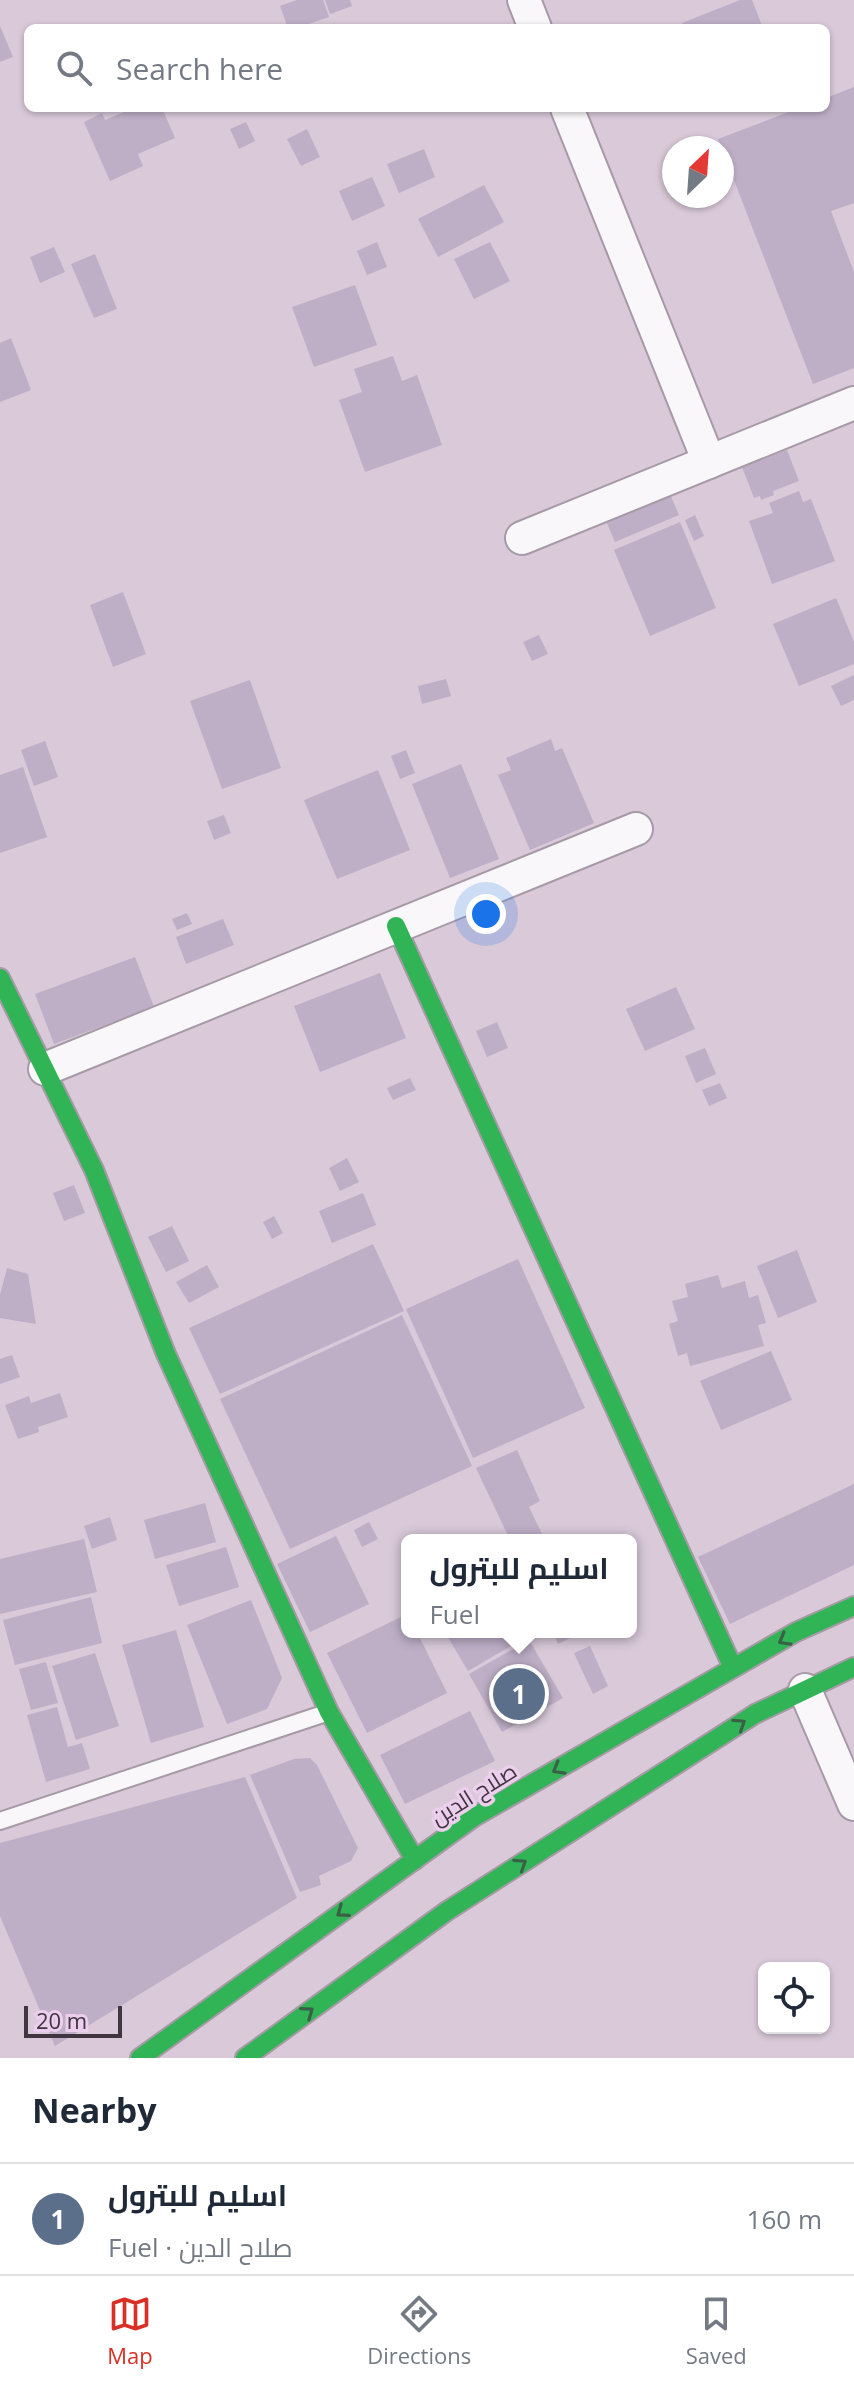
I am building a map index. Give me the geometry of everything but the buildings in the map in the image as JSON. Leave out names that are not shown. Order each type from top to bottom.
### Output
[{"type":"main road","points":[[396,926],[733,1668]]},
{"type":"main road","points":[[0,978],[94,1170],[166,1354],[329,1712],[415,1860]]},
{"type":"main road","name":"صلاح الدين","points":[[140,2058],[474,1817],[796,1632],[854,1606]]},
{"type":"main road","points":[[245,2058],[447,1911],[755,1714],[854,1667]]},
{"type":"street","points":[[524,0],[533,24]]},
{"type":"street","points":[[569,112],[709,462]]},
{"type":"street","points":[[522,538],[854,403]]},
{"type":"street","points":[[45,1069],[636,829]]},
{"type":"street","points":[[805,1690],[854,1804]]},
{"type":"lane","points":[[0,1821],[329,1712]]},
{"type":"traffic: fast","points":[[396,926],[733,1668]]},
{"type":"traffic: fast","points":[[0,978],[94,1170],[166,1354],[329,1712],[415,1860]]},
{"type":"traffic: fast","points":[[140,2058],[474,1817],[796,1632],[854,1606]]},
{"type":"traffic: fast","points":[[245,2058],[447,1911],[755,1714],[854,1667]]},
{"type":"place","name":"اسليم للبترول","points":[[519,1694]]}]
